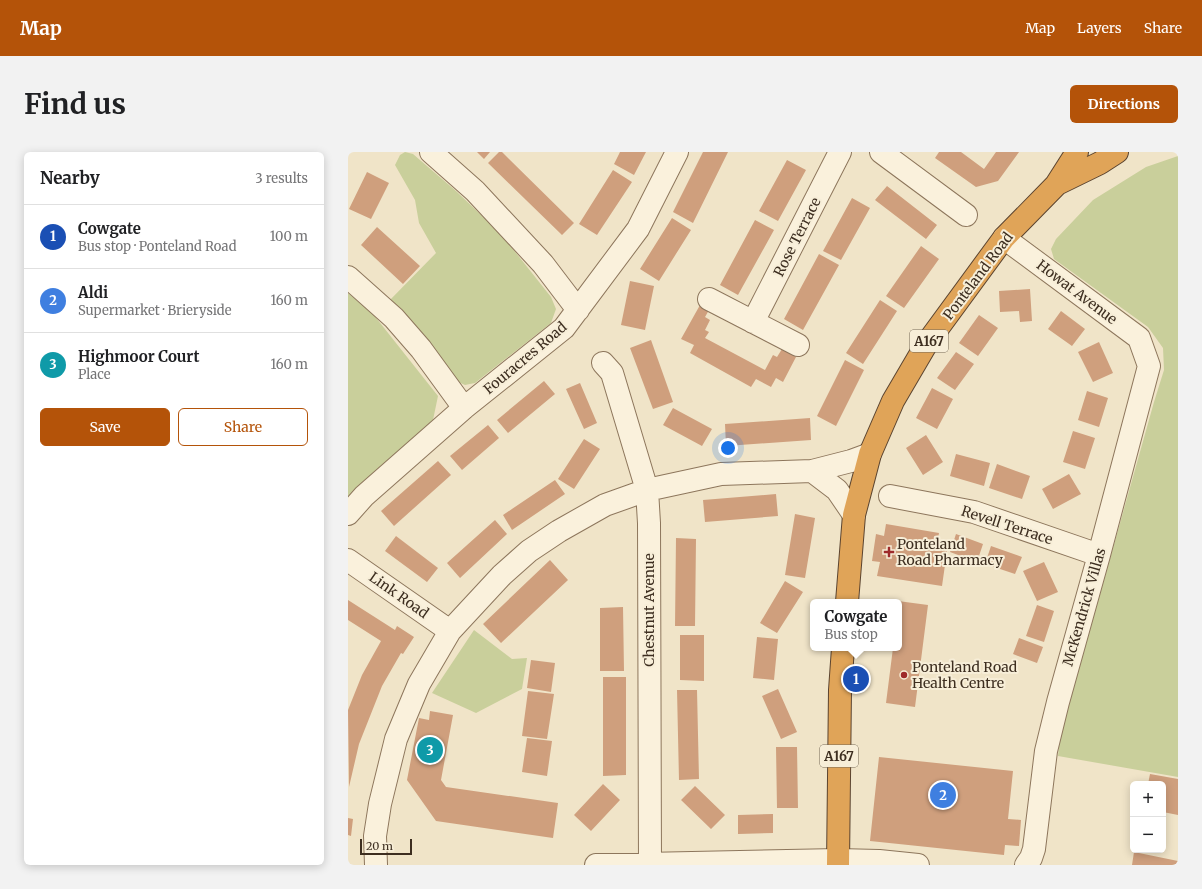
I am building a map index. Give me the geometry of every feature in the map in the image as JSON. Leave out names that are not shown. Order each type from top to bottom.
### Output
[{"type":"highway","name":"Ponteland Road","points":[[847,599],[854,515],[870,454],[893,401],[927,343],[1004,238],[1056,185],[1077,152]]},
{"type":"highway","name":"Ponteland Road","points":[[1056,185],[1100,163],[1118,152]]},
{"type":"highway","name":"A167","points":[[838,862],[840,690],[843,651]]},
{"type":"street","points":[[431,152],[475,191],[538,258],[578,310]]},
{"type":"street","name":"Fouracres Road","points":[[348,514],[364,496],[464,408],[564,328],[638,229],[677,152]]},
{"type":"street","name":"Rose Terrace","points":[[753,322],[840,152]]},
{"type":"street","points":[[881,152],[966,215]]},
{"type":"street","name":"Howat Avenue","points":[[1004,238],[1140,338],[1144,351]]},
{"type":"street","points":[[348,277],[394,318],[421,349],[464,408]]},
{"type":"street","points":[[709,299],[798,345]]},
{"type":"street","name":"McKendrick Villas","points":[[1026,865],[1031,858],[1034,849],[1046,751],[1058,702],[1149,366],[1144,351]]},
{"type":"street","name":"Chestnut Avenue","points":[[603,363],[612,373],[647,490],[649,523],[650,864]]},
{"type":"street","points":[[376,865],[375,836],[380,804],[396,739],[419,684],[450,631],[502,575],[529,551],[559,530],[605,505],[647,490],[720,474],[812,471],[851,461],[870,454]]},
{"type":"street","points":[[812,471],[837,490],[854,515]]},
{"type":"street","name":"Revell Terrace","points":[[890,496],[974,512],[1099,555]]},
{"type":"street","name":"Link Road","points":[[348,560],[450,631]]},
{"type":"street","points":[[596,865],[880,861],[918,865]]},
{"type":"green space","points":[[405,152],[413,154],[456,191],[501,234],[551,297],[556,309],[551,323],[475,383],[465,385],[456,381],[428,340],[390,300],[436,253],[419,223],[415,200],[395,165],[400,155]]},
{"type":"green space","points":[[1178,156],[1178,777],[1058,756],[1060,737],[1164,370],[1163,348],[1148,327],[1054,259],[1051,249],[1056,239],[1093,200],[1146,167]]},
{"type":"green space","points":[[348,293],[373,314],[438,396],[433,420],[348,501]]},
{"type":"green space","points":[[474,630],[512,659],[527,658],[522,689],[476,713],[432,693]]},
{"type":"building","points":[[477,152],[490,152],[484,159]]},
{"type":"building","points":[[499,152],[502,152],[574,223],[562,235],[488,163]]},
{"type":"building","points":[[620,152],[646,152],[634,175],[614,164]]},
{"type":"building","points":[[703,152],[728,152],[693,223],[673,212]]},
{"type":"building","points":[[939,152],[961,152],[984,169],[996,152],[1019,152],[998,181],[976,187],[935,158]]},
{"type":"building","points":[[787,160],[806,170],[778,221],[759,211]]},
{"type":"building","points":[[613,170],[632,182],[597,235],[579,224]]},
{"type":"building","points":[[367,172],[389,183],[371,219],[349,209]]},
{"type":"building","points":[[887,186],[937,225],[926,239],[875,200]]},
{"type":"building","points":[[852,198],[870,208],[841,260],[823,251]]},
{"type":"building","points":[[672,218],[691,230],[659,281],[640,269]]},
{"type":"building","points":[[755,220],[774,230],[738,295],[720,285]]},
{"type":"building","points":[[377,227],[420,266],[403,284],[361,245]]},
{"type":"building","points":[[921,246],[939,259],[904,308],[886,296]]},
{"type":"building","points":[[819,254],[839,265],[803,330],[784,319]]},
{"type":"building","points":[[630,281],[654,286],[645,330],[621,325]]},
{"type":"building","points":[[1030,289],[1032,321],[1020,322],[1019,311],[1000,312],[999,291]]},
{"type":"building","points":[[880,300],[897,311],[863,364],[846,353]]},
{"type":"building","points":[[700,305],[709,310],[705,317],[710,320],[705,330],[709,332],[705,338],[765,370],[773,355],[777,357],[782,349],[796,357],[783,382],[776,378],[771,387],[756,379],[751,387],[690,353],[694,345],[681,339]]},
{"type":"building","points":[[1061,311],[1085,329],[1072,346],[1048,329]]},
{"type":"building","points":[[979,315],[998,328],[978,356],[959,343]]},
{"type":"building","points":[[651,340],[673,402],[653,409],[630,348]]},
{"type":"building","points":[[1099,342],[1113,373],[1093,382],[1078,352]]},
{"type":"building","points":[[956,352],[974,364],[955,390],[937,378]]},
{"type":"building","points":[[845,360],[864,370],[836,426],[817,416]]},
{"type":"building","points":[[544,381],[555,394],[508,433],[497,420]]},
{"type":"building","points":[[580,383],[597,423],[584,429],[566,389]]},
{"type":"building","points":[[932,388],[953,399],[937,429],[916,418]]},
{"type":"building","points":[[1087,391],[1108,398],[1099,427],[1078,420]]},
{"type":"building","points":[[673,408],[712,429],[702,446],[663,425]]},
{"type":"building","points":[[810,418],[811,440],[726,446],[725,424]]},
{"type":"building","points":[[488,425],[499,438],[462,470],[450,456]]},
{"type":"building","points":[[1073,431],[1095,438],[1085,469],[1063,462]]},
{"type":"building","points":[[926,435],[943,462],[923,475],[906,448]]},
{"type":"building","points":[[584,439],[600,449],[574,489],[558,479]]},
{"type":"building","points":[[956,454],[990,463],[984,486],[950,476]]},
{"type":"building","points":[[438,461],[451,475],[394,526],[381,511]]},
{"type":"building","points":[[997,464],[1030,476],[1022,499],[989,488]]},
{"type":"building","points":[[1069,474],[1081,494],[1053,509],[1042,489]]},
{"type":"building","points":[[555,480],[565,494],[512,530],[503,515]]},
{"type":"building","points":[[776,494],[778,516],[705,522],[703,500]]},
{"type":"building","points":[[795,514],[815,518],[805,578],[785,575]]},
{"type":"building","points":[[495,520],[507,534],[460,578],[447,563]]},
{"type":"building","points":[[886,524],[939,533],[936,549],[947,551],[942,586],[877,576],[880,562],[872,561],[876,534],[884,536]]},
{"type":"building","points":[[956,534],[983,544],[977,562],[950,552]]},
{"type":"building","points":[[396,536],[438,568],[427,582],[385,551]]},
{"type":"building","points":[[676,538],[696,539],[695,626],[675,626]]},
{"type":"building","points":[[991,546],[1022,557],[1015,574],[985,564]]},
{"type":"building","points":[[550,560],[568,580],[501,643],[483,624]]},
{"type":"building","points":[[1044,562],[1058,592],[1037,601],[1023,571]]},
{"type":"building","points":[[785,581],[803,592],[777,633],[760,623]]},
{"type":"building","points":[[348,600],[395,630],[397,626],[414,637],[403,654],[401,653],[382,686],[359,744],[349,787],[348,710],[362,675],[381,641],[348,620]]},
{"type":"building","name":"Ponteland Road Health Centre","points":[[902,602],[928,605],[915,707],[886,703],[893,651],[902,651]]},
{"type":"building","points":[[1037,605],[1054,611],[1044,642],[1026,636]]},
{"type":"building","points":[[623,607],[624,671],[600,671],[600,608]]},
{"type":"building","points":[[680,635],[704,635],[704,681],[680,680]]},
{"type":"building","points":[[757,637],[778,639],[774,680],[753,678]]},
{"type":"building","points":[[1019,638],[1043,647],[1037,663],[1013,654]]},
{"type":"building","points":[[531,660],[555,663],[551,692],[527,688]]},
{"type":"building","points":[[603,677],[626,677],[626,775],[603,776]]},
{"type":"building","points":[[778,689],[797,732],[781,739],[762,696]]},
{"type":"building","points":[[677,690],[697,690],[699,779],[679,780]]},
{"type":"building","points":[[528,691],[554,694],[547,739],[522,736]]},
{"type":"building","points":[[430,711],[453,715],[441,780],[446,787],[558,803],[553,838],[436,821],[407,780],[419,718],[429,720]]},
{"type":"building","points":[[527,738],[552,741],[547,776],[522,772]]},
{"type":"building","points":[[776,747],[797,747],[798,808],[777,808]]},
{"type":"building","points":[[879,757],[1013,771],[1008,819],[1021,820],[1019,846],[1005,845],[1004,855],[870,841]]},
{"type":"building","points":[[1150,774],[1178,779],[1178,815],[1166,813],[1166,781],[1149,781]]},
{"type":"building","points":[[603,784],[620,800],[591,831],[574,815]]},
{"type":"building","points":[[695,786],[725,815],[711,829],[681,800]]},
{"type":"building","points":[[773,814],[773,833],[738,834],[738,815]]},
{"type":"building","points":[[348,818],[353,819],[351,836],[348,835]]},
{"type":"building","points":[[1134,853],[1178,861],[1178,865],[1132,865]]},
{"type":"place","name":"Ponteland Road Pharmacy","points":[[889,552]]},
{"type":"place","name":"Ponteland Road Health Centre","points":[[904,675]]},
{"type":"place","name":"Cowgate","points":[[856,679]]},
{"type":"place","name":"Highmoor Court","points":[[430,750]]},
{"type":"place","name":"Aldi","points":[[943,795]]}]
